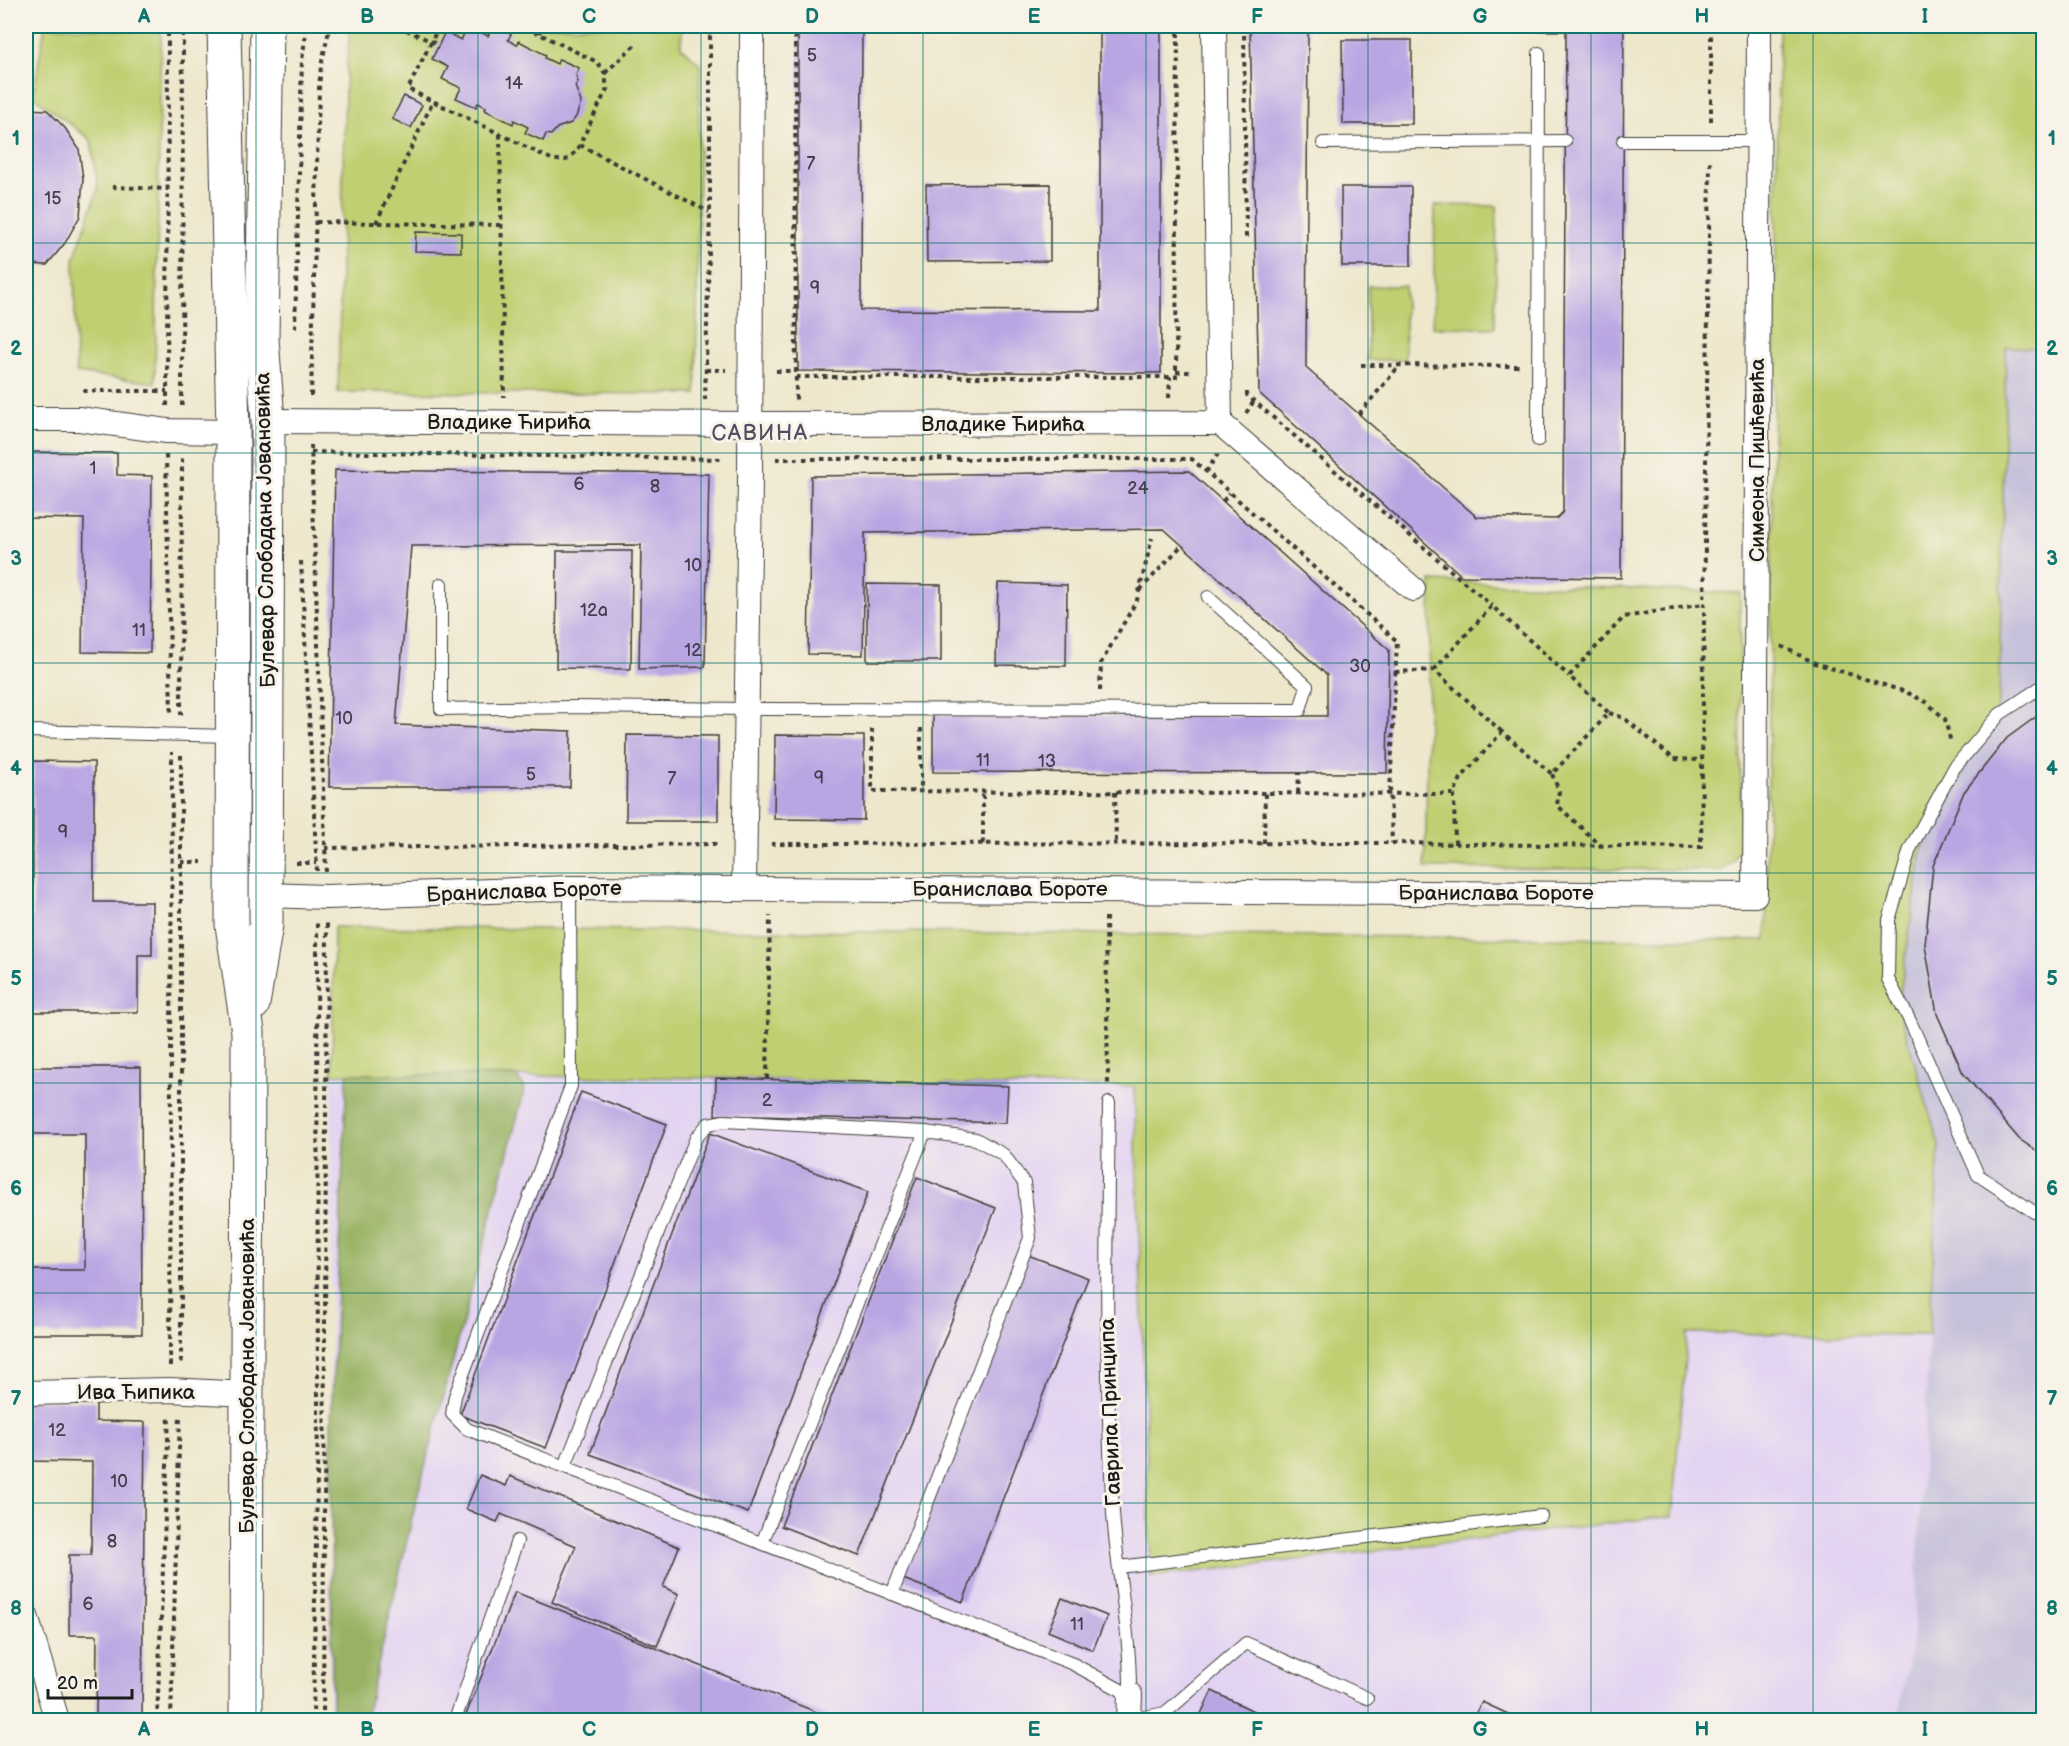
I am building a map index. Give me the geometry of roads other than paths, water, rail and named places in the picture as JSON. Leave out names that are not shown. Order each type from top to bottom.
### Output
[{"type":"street","points":[[211,26],[224,41]]},
{"type":"street","points":[[267,39],[285,26]]},
{"type":"street","points":[[744,888],[750,459],[752,26]]},
{"type":"street","points":[[1214,26],[1220,423],[1413,589]]},
{"type":"street","name":"Симеона Пишћевића","points":[[1755,895],[1759,26]]},
{"type":"street","name":"Булевар Слободана Јовановића","points":[[248,1032],[266,925],[268,421],[262,338],[267,39]]},
{"type":"street","name":"Булевар Слободана Јовановића","points":[[224,41],[232,432],[232,925],[248,1032],[246,1720]]},
{"type":"street","points":[[26,418],[79,419],[182,431],[232,432]]},
{"type":"street","name":"Владике Ћирића","points":[[268,421],[705,424],[1220,423]]},
{"type":"street","name":"Бранислава Бороте","points":[[265,895],[327,897],[570,888],[1755,895]]},
{"type":"street","name":"Ива Ћипика","points":[[26,1393],[176,1390],[246,1394]]},
{"type":"street","points":[[26,1616],[57,1720]]},
{"type":"street","name":"Гаврила Принципа","points":[[1129,1720],[1130,1695]]},
{"type":"lane","points":[[1538,440],[1539,53]]},
{"type":"lane","points":[[1323,143],[1565,141]]},
{"type":"lane","points":[[1623,141],[1758,141]]},
{"type":"lane","points":[[441,584],[441,709],[574,707],[1300,710],[1307,686],[1208,597]]},
{"type":"lane","points":[[2043,685],[2000,714],[1954,768],[1910,849],[1889,920],[1888,979],[1910,1021],[1978,1175],[2034,1212],[2043,1215]]},
{"type":"lane","points":[[26,731],[232,736]]},
{"type":"lane","points":[[570,888],[571,1086],[455,1396],[452,1414],[468,1429],[1073,1665],[1130,1695]]},
{"type":"lane","name":"Гаврила Принципа","points":[[1109,1103],[1106,1348],[1113,1515],[1130,1695]]},
{"type":"lane","points":[[565,1466],[696,1138],[708,1124],[724,1121],[925,1132],[976,1139],[1004,1155],[1024,1183],[1030,1238],[892,1593]]},
{"type":"lane","points":[[762,1543],[925,1132]]},
{"type":"lane","points":[[1119,1567],[1541,1516]]},
{"type":"lane","points":[[455,1720],[517,1541]]},
{"type":"lane","points":[[1129,1720],[1166,1713],[1246,1643],[1367,1698]]},
{"type":"district","name":"САВИНА","points":[[760,432]]}]
